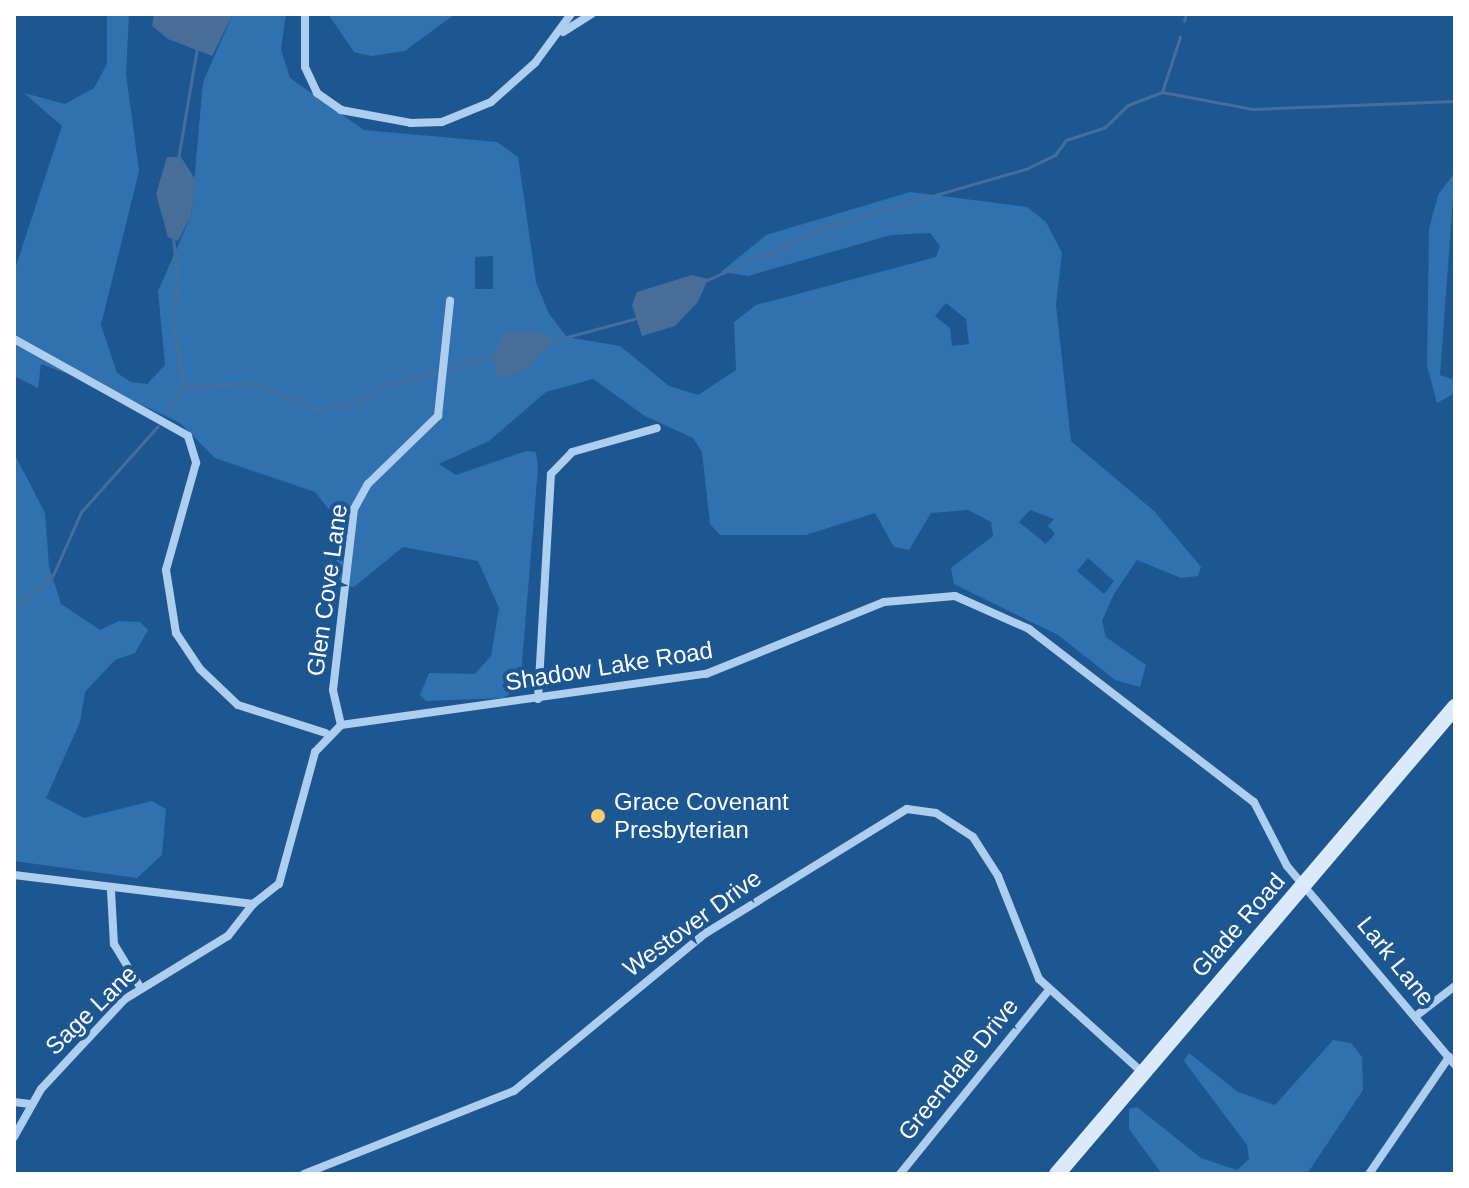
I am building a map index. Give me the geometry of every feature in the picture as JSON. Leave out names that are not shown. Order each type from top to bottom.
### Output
[{"type":"street","points":[[305,14],[305,67],[317,93],[341,110],[411,123],[442,122],[491,102],[562,32],[592,14]]},
{"type":"street","points":[[562,32],[571,14]]},
{"type":"street","name":"Glen Cove Lane","points":[[341,725],[333,690],[354,509],[368,484],[438,416],[450,301]]},
{"type":"street","points":[[14,339],[188,436],[196,463],[166,570],[176,633],[200,669],[238,705],[326,733],[279,884],[253,904],[111,891],[14,875]]},
{"type":"street","points":[[538,699],[551,474],[572,452],[657,428]]},
{"type":"street","name":"Shadow Lake Road","points":[[326,733],[341,725],[706,674],[884,602],[955,596],[1029,629],[1223,774],[1254,802],[1271,842],[1305,883]]},
{"type":"street","name":"Glade Road","points":[[1057,1174],[1455,707]]},
{"type":"street","name":"Westover Drive","points":[[304,1174],[514,1091],[706,933],[897,812],[936,813],[982,848],[1024,953],[1049,990],[1142,1072]]},
{"type":"street","name":"Lark Lane","points":[[1305,883],[1455,1065]]},
{"type":"street","points":[[111,891],[114,944],[140,987]]},
{"type":"street","name":"Sage Lane","points":[[14,1137],[30,1104],[140,987],[228,936],[253,904]]},
{"type":"street","points":[[1416,1016],[1455,986]]},
{"type":"street","name":"Greendale Drive","points":[[900,1174],[1049,990]]},
{"type":"street","points":[[1369,1174],[1449,1057]]},
{"type":"street","points":[[14,1102],[30,1104]]},
{"type":"shaded area","points":[[107,14],[129,14],[126,74],[139,171],[101,325],[117,373],[131,382],[147,384],[165,365],[158,291],[191,216],[203,82],[233,14],[286,14],[281,50],[290,78],[364,130],[497,142],[518,157],[536,282],[549,314],[567,337],[620,346],[669,386],[698,395],[736,370],[734,322],[756,305],[936,257],[940,246],[930,233],[891,235],[748,276],[721,272],[766,235],[910,192],[1027,207],[1046,222],[1062,253],[1056,305],[1071,441],[1154,511],[1201,567],[1198,576],[1181,578],[1137,560],[1114,594],[1102,621],[1106,637],[1146,665],[1140,687],[1115,680],[1058,635],[954,584],[951,568],[993,536],[991,522],[968,510],[931,513],[909,550],[894,547],[875,513],[806,535],[720,535],[710,524],[702,452],[693,438],[645,416],[593,379],[546,392],[489,441],[439,464],[456,475],[526,451],[536,452],[538,468],[520,687],[503,698],[426,701],[420,695],[429,673],[475,674],[491,656],[499,608],[478,561],[403,547],[354,587],[339,585],[331,512],[315,492],[215,458],[180,423],[111,390],[41,364],[38,388],[14,376],[14,272],[62,126],[24,93],[65,104],[94,88],[107,64]],"holes":[[[493,256],[493,289],[475,289],[475,257]],[[946,303],[966,319],[969,344],[952,346],[950,328],[935,316]],[[1030,510],[1054,519],[1048,526],[1055,534],[1046,544],[1019,522]],[[1088,558],[1114,581],[1104,594],[1077,571]]]},
{"type":"shaded area","points":[[154,14],[233,14],[212,56],[168,39],[152,26]]},
{"type":"shaded area","points":[[328,14],[455,14],[405,51],[371,56],[354,52]]},
{"type":"shaded area","points":[[167,157],[181,157],[195,179],[191,216],[178,241],[168,237],[156,194]]},
{"type":"shaded area","points":[[1455,172],[1440,375],[1455,380],[1455,393],[1437,403],[1427,366],[1429,229],[1438,195]]},
{"type":"shaded area","points":[[692,275],[708,279],[698,302],[675,326],[642,336],[632,305],[637,292]]},
{"type":"shaded area","points":[[504,332],[539,332],[555,340],[524,371],[497,379],[493,356]]},
{"type":"shaded area","points":[[14,453],[45,513],[49,566],[61,604],[100,630],[119,621],[140,622],[148,630],[135,653],[115,660],[85,692],[80,722],[46,798],[84,818],[152,801],[166,809],[162,855],[137,878],[14,861]]},
{"type":"shaded area","points":[[1333,1040],[1351,1043],[1362,1057],[1363,1090],[1307,1174],[1162,1174],[1129,1129],[1129,1109],[1137,1107],[1201,1158],[1237,1170],[1249,1159],[1247,1145],[1184,1061],[1189,1053],[1238,1092],[1275,1105]]},
{"type":"waterway","points":[[1184,21],[1186,14]]},
{"type":"waterway","points":[[1162,92],[1180,37]]},
{"type":"waterway","points":[[178,159],[197,48]]},
{"type":"waterway","points":[[707,280],[828,226],[1026,169],[1055,155],[1066,140],[1104,128],[1128,105],[1162,92],[1253,109],[1455,101]]},
{"type":"waterway","points":[[167,410],[184,387],[172,317],[178,284],[173,238]]},
{"type":"waterway","points":[[552,341],[637,318]]},
{"type":"waterway","points":[[184,387],[255,383],[315,409],[358,403],[382,386],[496,356]]},
{"type":"waterway","points":[[14,610],[53,575],[81,512],[158,426]]},
{"type":"place","name":"Grace Covenant Presbyterian","points":[[598,816]]}]
